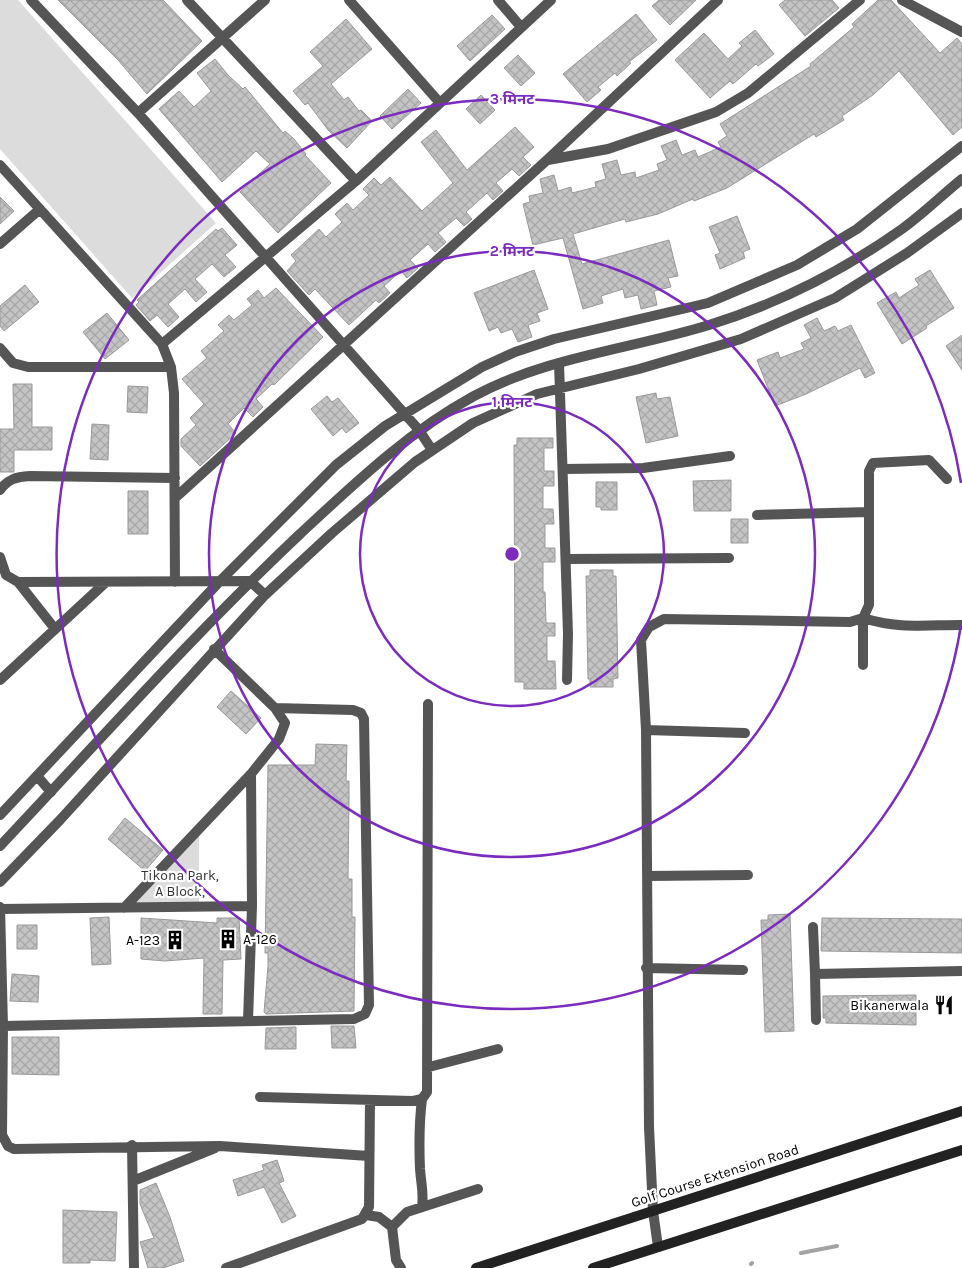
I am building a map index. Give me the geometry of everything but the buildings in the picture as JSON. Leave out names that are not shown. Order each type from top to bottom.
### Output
[{"type":"main road","name":"Golf Course Extension Road","points":[[476,1268],[962,1111]]},
{"type":"main road","points":[[593,1268],[962,1150]]},
{"type":"street","points":[[31,0],[138,113],[267,256],[342,345],[418,430],[432,450]]},
{"type":"street","points":[[187,0],[356,181]]},
{"type":"street","points":[[138,113],[265,0]]},
{"type":"street","points":[[349,0],[440,103]]},
{"type":"street","points":[[498,0],[521,27]]},
{"type":"street","points":[[162,344],[356,181],[551,0]]},
{"type":"street","points":[[175,498],[547,160],[718,0]]},
{"type":"street","points":[[547,160],[608,149],[716,112],[748,93],[860,0]]},
{"type":"street","points":[[902,0],[962,32]]},
{"type":"street","points":[[0,814],[220,581],[336,465],[362,443],[404,414],[482,367],[515,352],[554,339],[708,303],[797,265],[857,229],[962,146]]},
{"type":"street","points":[[0,165],[162,344],[171,367],[174,393],[175,582]]},
{"type":"street","points":[[0,846],[250,581],[369,469],[418,430],[473,396],[512,377],[559,363],[710,325],[781,298],[855,260],[905,227],[962,179]]},
{"type":"street","points":[[0,244],[40,209]]},
{"type":"street","points":[[0,882],[79,799],[265,595],[332,533],[415,462],[432,450],[473,423],[537,394],[560,390],[741,339],[835,298],[906,253],[962,213]]},
{"type":"street","points":[[0,348],[13,363],[28,367],[171,367]]},
{"type":"street","points":[[559,363],[564,469],[567,680]]},
{"type":"street","points":[[564,469],[643,468],[730,456]]},
{"type":"street","points":[[863,665],[863,618],[869,605],[869,471],[872,463],[929,460],[947,479]]},
{"type":"street","points":[[0,490],[6,482],[16,477],[30,476],[175,478]]},
{"type":"street","points":[[757,515],[869,512]]},
{"type":"street","points":[[0,556],[6,575],[18,582],[55,629]]},
{"type":"street","points":[[566,559],[729,558]]},
{"type":"street","points":[[18,582],[250,581],[265,595]]},
{"type":"street","points":[[0,680],[105,583]]},
{"type":"street","points":[[658,1247],[653,1211],[649,1127],[646,968],[646,730],[641,640],[648,627],[664,619],[850,622],[863,618],[885,625],[906,627],[962,625]]},
{"type":"street","points":[[124,908],[251,774],[283,732],[285,724],[275,708],[214,650]]},
{"type":"street","points":[[422,1207],[424,1188],[420,1172],[419,1136],[422,1099],[427,1092],[429,1067],[428,704]]},
{"type":"street","points":[[3,1026],[354,1019],[365,1014],[369,1005],[364,719],[361,713],[353,710],[275,708]]},
{"type":"street","points":[[646,730],[746,733]]},
{"type":"street","points":[[248,1020],[252,906],[251,774]]},
{"type":"street","points":[[37,776],[51,792]]},
{"type":"street","points":[[647,876],[748,875]]},
{"type":"street","points":[[252,906],[0,908],[3,1026],[2,1135],[8,1146],[14,1149],[132,1145],[220,1146],[369,1156]]},
{"type":"street","points":[[812,927],[816,1020]]},
{"type":"street","points":[[646,968],[743,970]]},
{"type":"street","points":[[815,974],[962,971]]},
{"type":"street","points":[[429,1067],[498,1049]]},
{"type":"street","points":[[260,1098],[370,1101],[422,1099]]},
{"type":"street","points":[[226,1268],[362,1219],[366,1215],[369,1207],[370,1101]]},
{"type":"street","points":[[132,1145],[134,1268]]},
{"type":"street","points":[[133,1181],[220,1146]]},
{"type":"street","points":[[392,1227],[407,1212],[478,1189]]},
{"type":"street","points":[[366,1215],[379,1217],[392,1227],[396,1260],[401,1268]]},
{"type":"green space","points":[[0,0],[18,0],[216,223],[132,298],[0,149]]},
{"type":"green space","name":"Tikona Park, A Block,","points":[[199,834],[199,902],[132,904]]},
{"type":"waterway","points":[[801,1253],[837,1246]]},
{"type":"place","name":"A-126","points":[[228,939]]},
{"type":"place","name":"A-123","points":[[175,940]]},
{"type":"place","name":"Bikanerwala","points":[[944,1005]]}]
